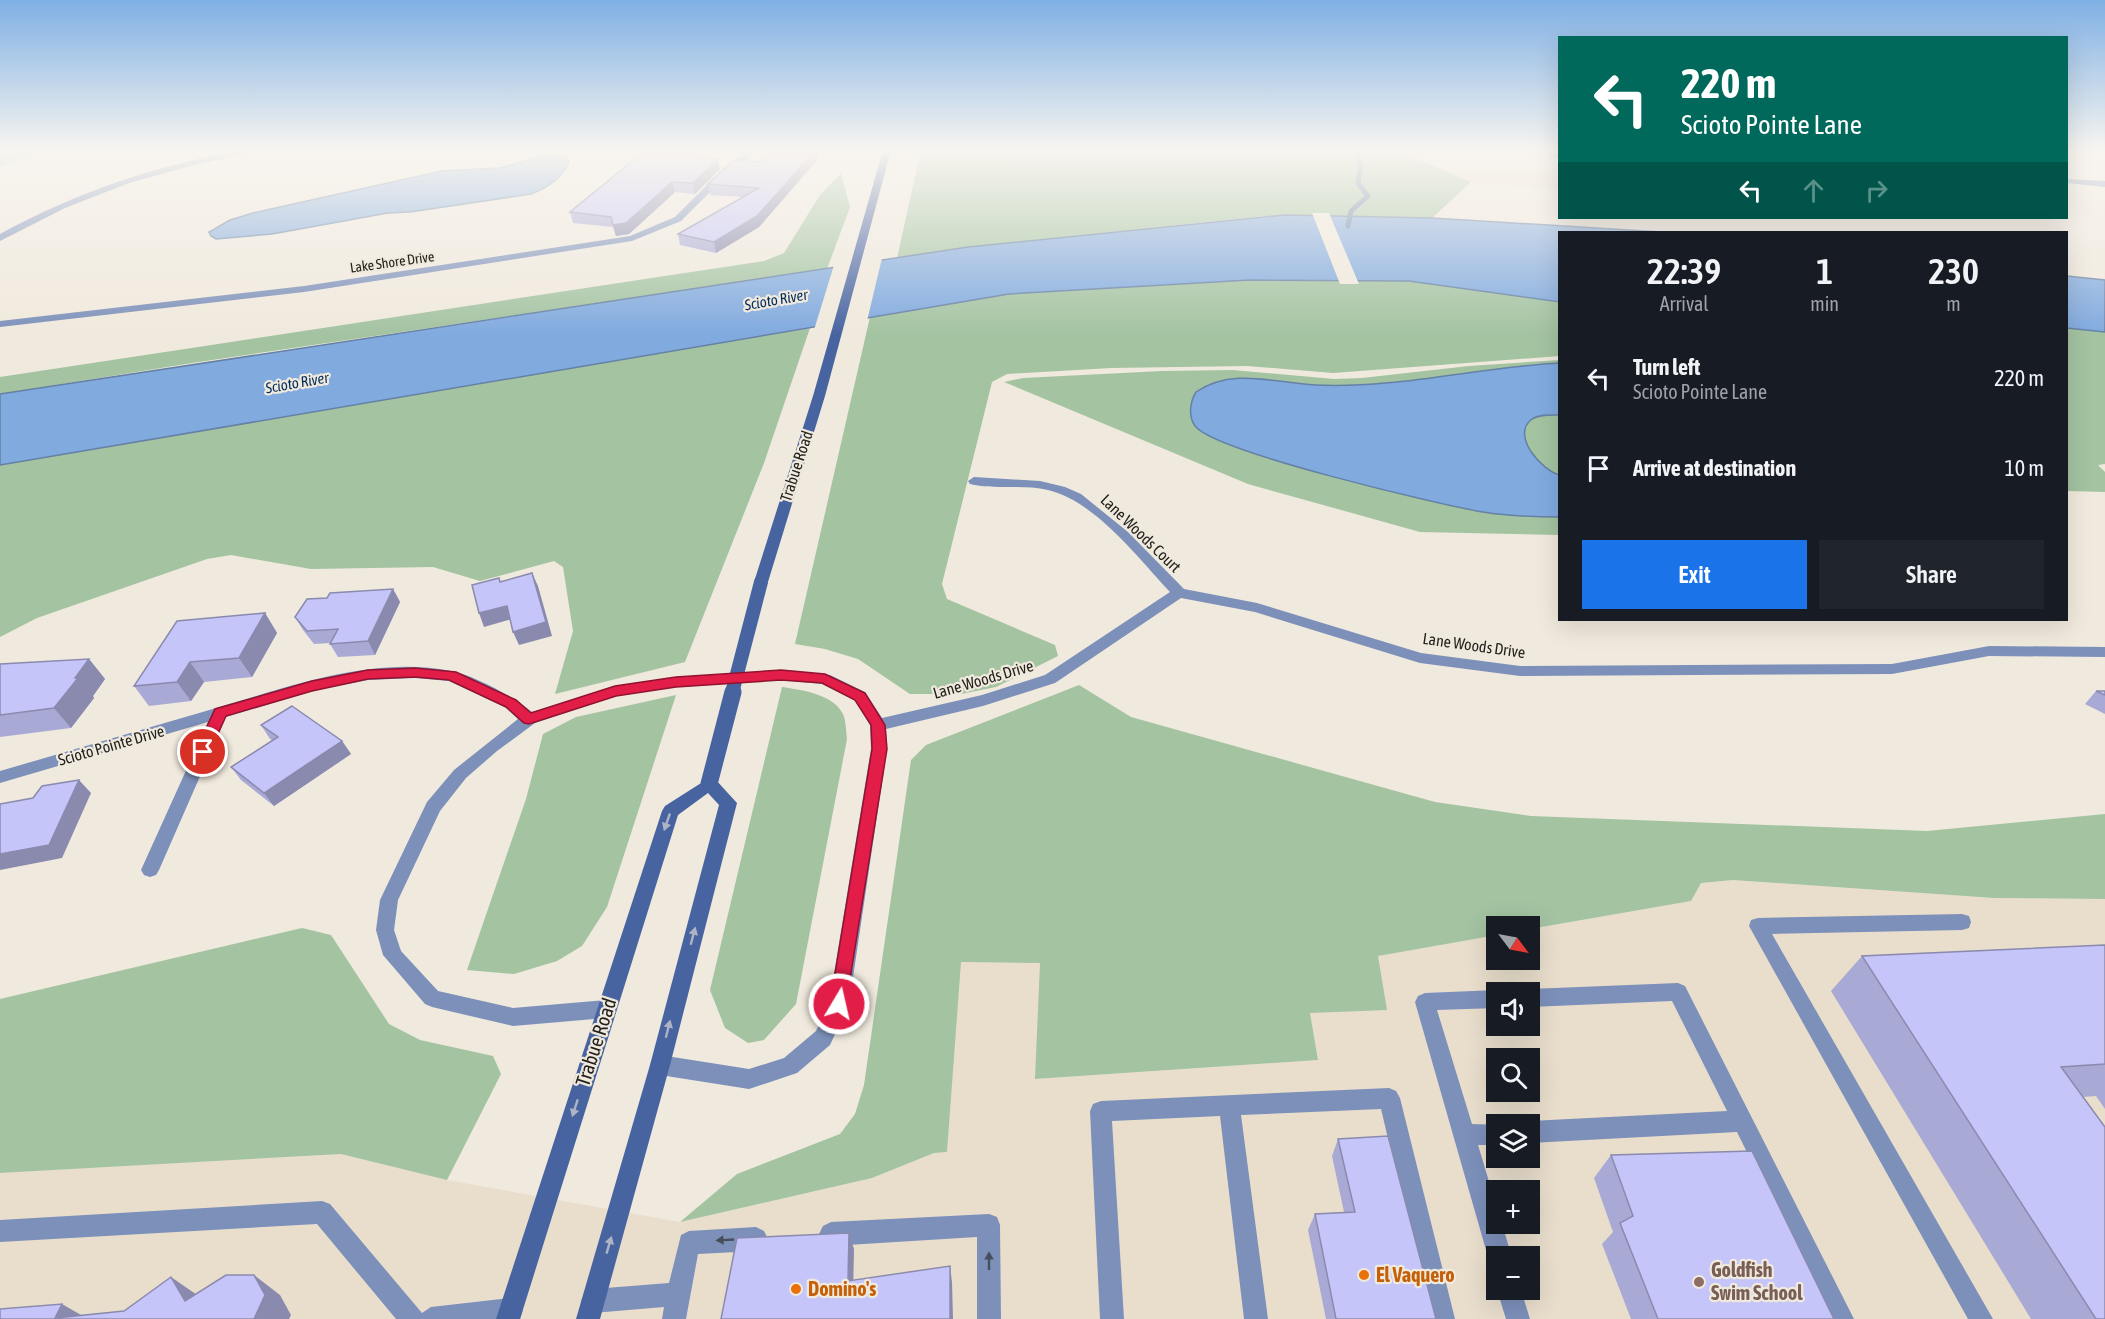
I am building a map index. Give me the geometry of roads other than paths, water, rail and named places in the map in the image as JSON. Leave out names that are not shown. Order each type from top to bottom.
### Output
[{"type":"main road","name":"Trabue Road","points":[[509,1314],[671,811],[709,784],[761,582],[819,396],[839,317],[870,212]]},
{"type":"main road","points":[[590,1310],[660,1065],[728,803],[709,784]]},
{"type":"street","points":[[0,238],[47,212]]},
{"type":"street","name":"Lake Shore Drive","points":[[0,324],[304,289],[632,238],[657,230],[678,219],[685,212]]},
{"type":"street","name":"Lane Woods Court","points":[[974,481],[1032,483],[1061,490],[1083,501],[1118,531],[1179,592]]},
{"type":"street","name":"Lane Woods Drive","points":[[878,725],[983,700],[1050,678],[1179,592],[1257,608],[1420,658],[1520,671],[1892,669],[1989,651],[2105,652]]},
{"type":"street","name":"Scioto Pointe Drive","points":[[0,777],[323,684],[368,675],[415,673],[451,676],[511,703],[529,719]]},
{"type":"street","points":[[606,1009],[513,1017],[432,998],[393,955],[385,930],[389,900],[433,807],[460,774],[529,719],[615,691],[676,682],[781,675],[825,679],[860,696],[878,725],[879,749],[839,1004],[823,1038],[790,1066],[749,1079],[660,1065]]},
{"type":"street","points":[[150,870],[220,713]]},
{"type":"street","points":[[1962,922],[1758,926],[1981,1319]]},
{"type":"street","points":[[1540,998],[1678,992],[1842,1319]]},
{"type":"street","points":[[1486,999],[1425,1002],[1497,1246]]},
{"type":"street","points":[[1112,1319],[1101,1111],[1389,1098],[1443,1319]]},
{"type":"street","points":[[1228,1105],[1256,1319]]},
{"type":"street","points":[[1540,1131],[1743,1121]]},
{"type":"street","points":[[1464,1135],[1486,1134]]},
{"type":"street","points":[[0,1231],[322,1212],[412,1319]]},
{"type":"street","points":[[804,1236],[989,1225],[989,1319]]},
{"type":"street","points":[[674,1319],[689,1243],[781,1237]]},
{"type":"street","points":[[590,1310],[679,1294]]},
{"type":"street","points":[[1512,1300],[1518,1319]]},
{"type":"street","points":[[431,1319],[509,1314]]},
{"type":"water","points":[[413,212],[388,213],[272,234],[216,239],[209,232],[230,220],[253,213]]},
{"type":"water","name":"Scioto River","points":[[1285,215],[1432,218],[1646,231],[1558,231],[1558,302],[1409,281],[1250,280],[1009,294],[0,465],[0,394],[968,247]]},
{"type":"water","points":[[2068,276],[2105,280],[2105,332],[2068,328]]},
{"type":"water","points":[[1558,363],[1558,415],[1535,417],[1526,426],[1525,434],[1526,443],[1537,460],[1558,474],[1558,517],[1483,512],[1284,463],[1211,437],[1195,426],[1191,413],[1192,400],[1196,392],[1210,384],[1224,380],[1254,378],[1315,385],[1377,384]]},
{"type":"waterway","points":[[1348,226],[1351,212]]},
{"type":"place","name":"El Vaquero","points":[[1364,1275]]},
{"type":"place","name":"Goldfish Swim School","points":[[1699,1282]]},
{"type":"place","name":"Domino's","points":[[796,1289]]}]
